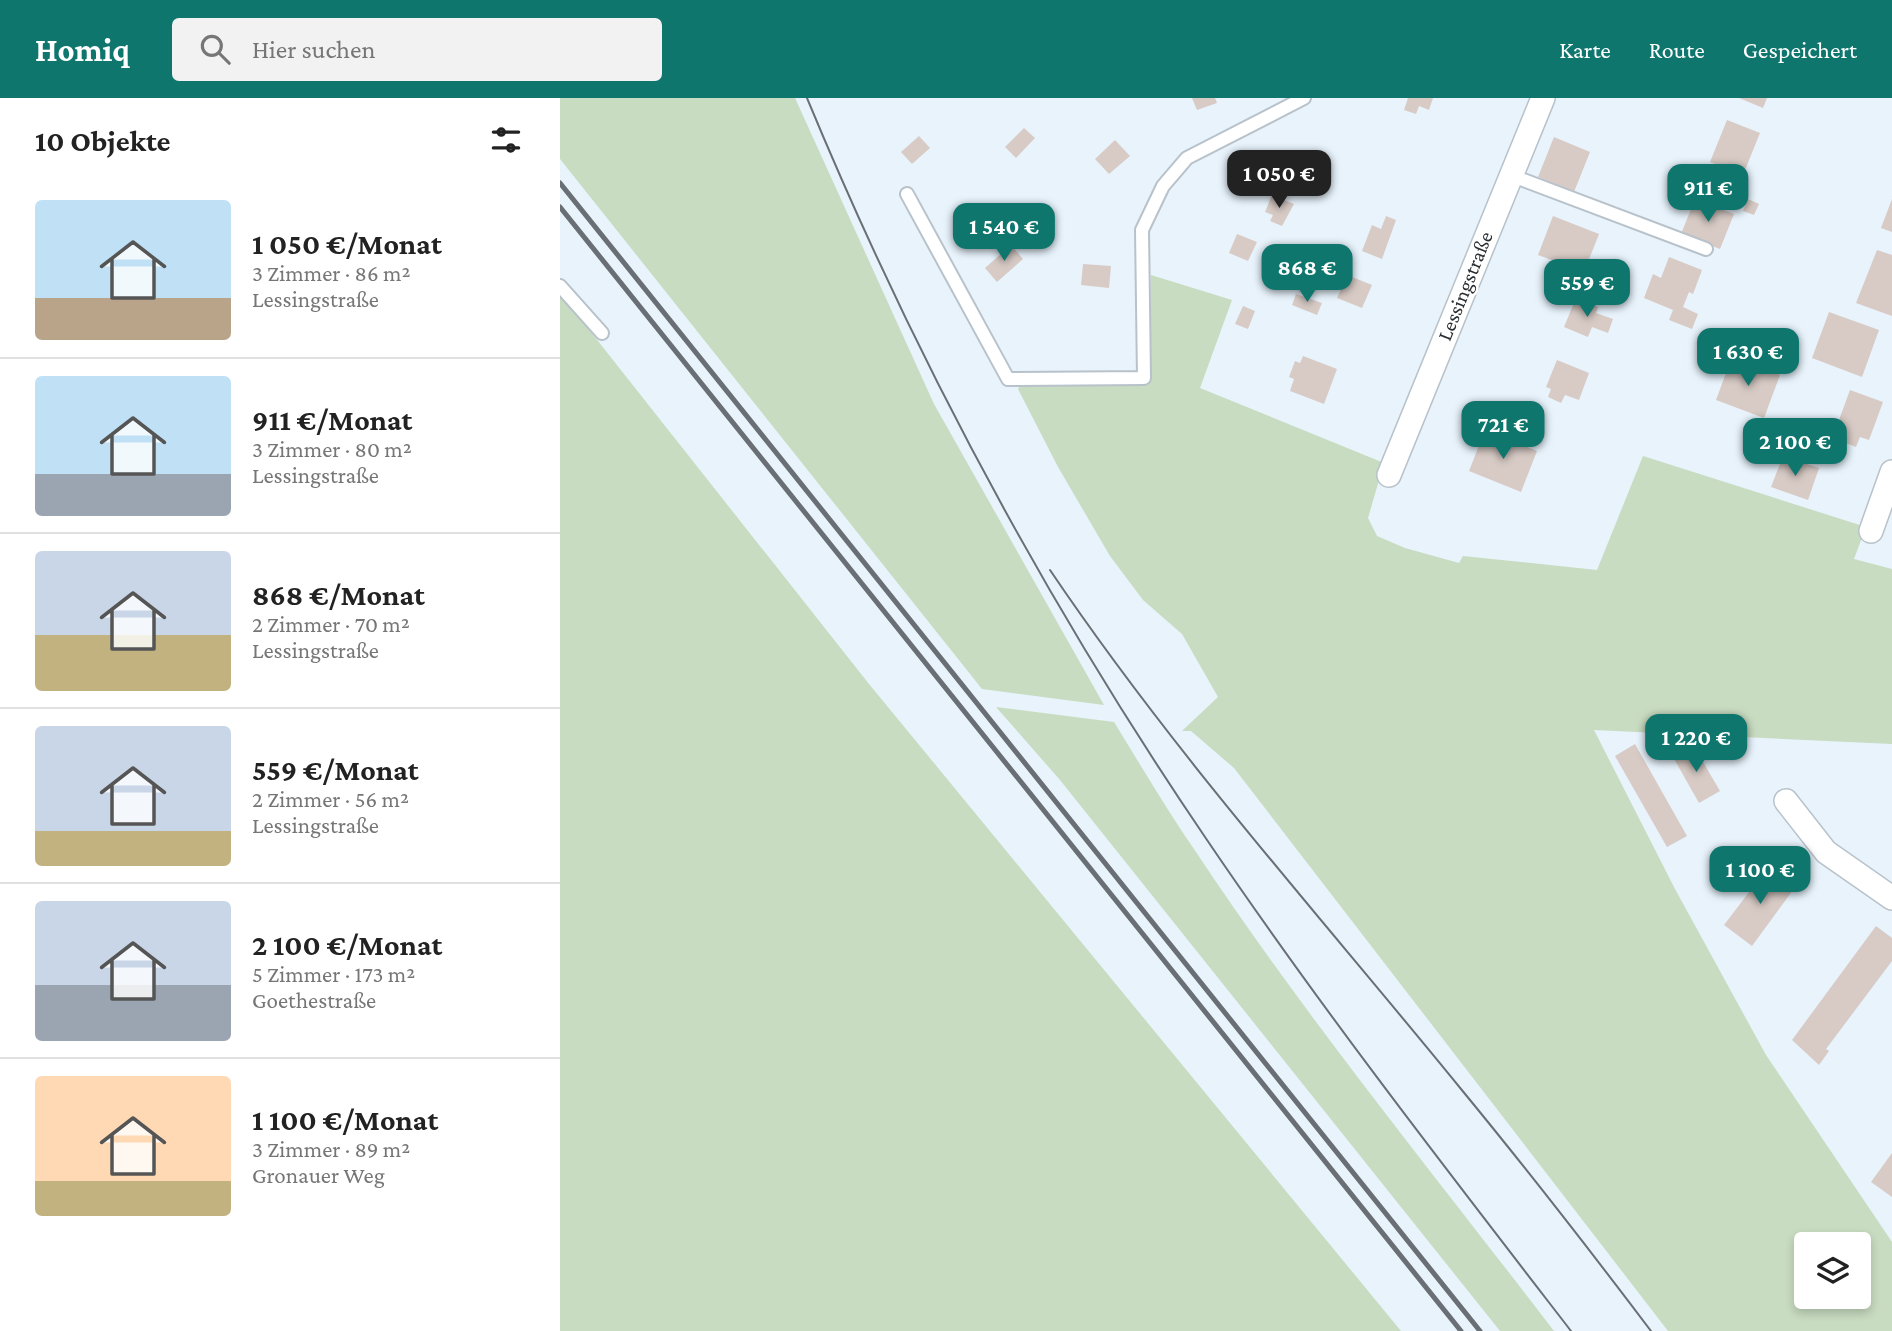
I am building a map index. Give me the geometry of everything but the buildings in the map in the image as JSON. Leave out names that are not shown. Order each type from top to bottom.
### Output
[{"type":"street","name":"Lessingstraße","points":[[1389,475],[1543,98]]},
{"type":"street","points":[[1871,531],[1892,472]]},
{"type":"street","points":[[1786,801],[1826,852],[1892,898]]},
{"type":"lane","points":[[907,194],[1008,379],[1144,378],[1142,230],[1163,186],[1187,158],[1304,98]]},
{"type":"lane","points":[[1510,175],[1706,249]]},
{"type":"lane","points":[[560,286],[602,333]]},
{"type":"green space","points":[[560,98],[795,98],[934,404],[1104,705],[982,689],[560,159]]},
{"type":"green space","points":[[1151,275],[1232,300],[1200,388],[1384,463],[1368,518],[1377,536],[1405,548],[1459,563],[1463,556],[1597,570],[1643,456],[1866,527],[1854,559],[1892,569],[1892,744],[1594,730],[1675,889],[1766,1055],[1892,1242],[1892,1331],[1668,1331],[1234,768],[1191,731],[1182,731],[1218,697],[1182,634],[1143,600],[1110,556],[1058,467],[1018,389],[1021,384],[1148,381]]},
{"type":"green space","points":[[560,293],[869,684],[1401,1331],[560,1331]]},
{"type":"green space","points":[[996,707],[1114,722],[1185,836],[1281,975],[1554,1331],[1500,1331],[1060,780]]},
{"type":"tram line","points":[[807,98],[892,290],[987,478],[1038,570],[1147,750],[1293,963],[1384,1087],[1571,1331]]},
{"type":"tram line","points":[[1050,570],[1147,705],[1198,770],[1485,1119],[1651,1331]]},
{"type":"railway","points":[[560,183],[1480,1331]]},
{"type":"railway","points":[[560,207],[1461,1331]]}]
